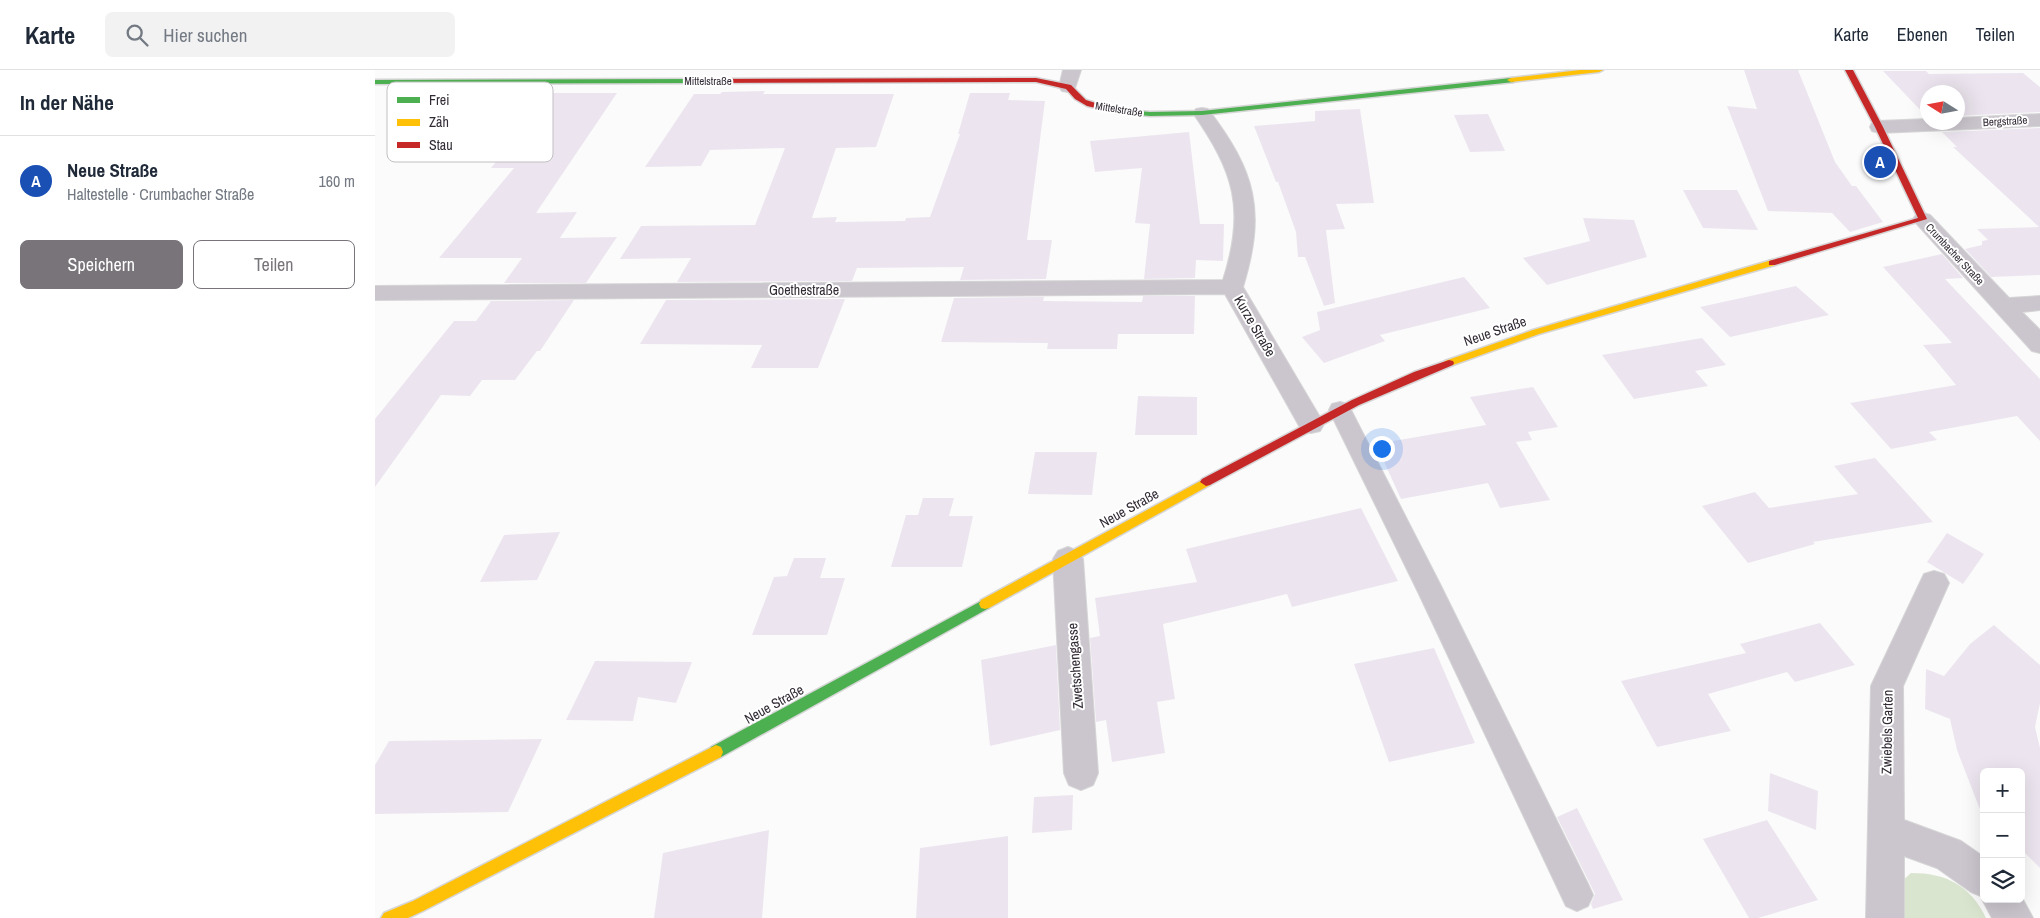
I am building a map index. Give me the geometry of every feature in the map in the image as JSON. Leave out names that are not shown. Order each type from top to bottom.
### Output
[{"type":"street","name":"Mittelstraße","points":[[375,82],[1018,80],[1051,82],[1070,78],[1069,91],[1089,105],[1144,114],[1202,113],[1599,70]]},
{"type":"street","name":"Crumbacher Straße","points":[[1849,70],[1879,127],[1923,219],[2040,345]]},
{"type":"street","name":"Kurze Straße","points":[[1202,113],[1221,136],[1235,164],[1245,198],[1246,231],[1241,263],[1232,287],[1311,424]]},
{"type":"street","name":"Bergstraße","points":[[1879,127],[2040,120]]},
{"type":"street","name":"Neue Straße","points":[[389,918],[426,901],[730,745],[1311,424],[1417,374],[1536,332],[1923,219]]},
{"type":"street","name":"Goethestraße","points":[[375,293],[1232,287]]},
{"type":"street","points":[[2002,306],[2040,304]]},
{"type":"street","name":"Zwetschengasse","points":[[1068,559],[1081,773]]},
{"type":"street","name":"Zwiebels Garten","points":[[1885,918],[1887,686],[1934,584]]},
{"type":"street","points":[[1885,831],[1948,854],[1980,876]]},
{"type":"street","points":[[2004,903],[2014,918]]},
{"type":"lane","points":[[1340,410],[1435,600],[1577,895]]},
{"type":"green space","points":[[1911,873],[1935,875],[1956,883],[1972,897],[1986,918],[1896,918],[1900,883]]},
{"type":"building","points":[[1744,70],[1798,70],[1835,162],[1852,186],[1856,186],[1883,222],[1850,232],[1832,213],[1768,211],[1727,106],[1757,109]]},
{"type":"building","points":[[1883,71],[1926,71],[1929,74],[2023,73],[2040,87],[2040,112],[1965,116],[1965,85],[1920,85],[1920,110]]},
{"type":"building","points":[[765,91],[763,94],[894,94],[876,147],[836,148],[812,218],[837,217],[835,222],[905,221],[906,218],[930,217],[960,134],[958,134],[970,93],[1010,93],[1008,100],[1045,101],[1027,240],[1052,240],[1046,279],[960,280],[964,267],[857,268],[852,281],[677,282],[691,258],[620,259],[641,226],[755,225],[785,148],[710,150],[701,166],[645,167],[694,94]]},
{"type":"building","points":[[553,93],[617,93],[536,213],[577,212],[560,238],[617,237],[586,283],[504,283],[522,258],[439,258],[514,168],[491,168],[496,162],[553,162]]},
{"type":"building","points":[[1360,109],[1374,203],[1336,204],[1345,229],[1326,230],[1335,303],[1324,306],[1305,257],[1298,257],[1296,232],[1278,182],[1276,182],[1254,126],[1315,121],[1315,111]]},
{"type":"building","points":[[1488,114],[1505,151],[1470,152],[1454,115]]},
{"type":"building","points":[[2040,128],[2040,275],[1991,277],[1965,249],[1982,245],[1982,241],[1988,240],[1977,229],[2039,227],[1953,147],[1957,147],[1942,132]]},
{"type":"building","points":[[1189,132],[1200,224],[1224,224],[1223,261],[1196,260],[1195,278],[1144,279],[1150,224],[1135,223],[1142,168],[1095,172],[1090,141]]},
{"type":"building","points":[[1683,190],[1737,190],[1758,230],[1703,228]]},
{"type":"building","points":[[1583,218],[1634,220],[1647,257],[1547,285],[1523,258],[1590,241]]},
{"type":"building","points":[[1942,254],[1963,278],[1945,279],[2040,379],[2040,441],[2017,416],[1929,432],[1937,440],[1891,449],[1850,403],[1956,385],[1923,345],[1952,343],[1883,267]]},
{"type":"building","points":[[1464,277],[1490,308],[1380,335],[1385,341],[1324,363],[1302,337],[1320,330],[1317,312]]},
{"type":"building","points":[[1796,286],[1829,315],[1730,337],[1700,307]]},
{"type":"building","points":[[1143,296],[1195,296],[1194,334],[1118,334],[1117,349],[1047,349],[1048,343],[941,342],[954,298],[1044,297],[1043,301],[1142,302]]},
{"type":"building","points":[[845,299],[818,368],[751,368],[762,345],[640,344],[666,300]]},
{"type":"building","points":[[574,300],[540,351],[537,351],[515,380],[482,380],[470,396],[441,395],[375,487],[375,419],[454,321],[476,321],[491,301]]},
{"type":"building","points":[[1702,338],[1726,365],[1695,371],[1708,386],[1634,399],[1602,355]]},
{"type":"building","points":[[1533,387],[1558,427],[1528,432],[1532,440],[1516,442],[1550,500],[1500,508],[1488,483],[1401,499],[1376,444],[1486,425],[1470,397]]},
{"type":"building","points":[[1138,396],[1197,397],[1197,435],[1135,435]]},
{"type":"building","points":[[1035,452],[1097,452],[1092,495],[1028,494]]},
{"type":"building","points":[[1875,458],[1933,522],[1813,542],[1815,544],[1748,563],[1702,506],[1755,492],[1769,508],[1858,494],[1834,466]]},
{"type":"building","points":[[923,498],[954,498],[949,516],[973,516],[962,567],[891,567],[906,515],[918,515]]},
{"type":"building","points":[[1361,508],[1398,581],[1292,607],[1287,594],[1163,624],[1175,699],[1157,702],[1165,753],[1112,762],[1106,720],[1096,722],[1090,638],[1100,636],[1095,598],[1197,582],[1186,549]]},
{"type":"building","points":[[560,532],[537,580],[480,582],[504,535]]},
{"type":"building","points":[[1947,533],[1984,554],[1963,584],[1927,562]]},
{"type":"building","points":[[794,558],[826,558],[820,578],[845,578],[827,635],[752,635],[774,577],[787,576]]},
{"type":"building","points":[[1820,623],[1855,665],[1795,682],[1787,672],[1708,694],[1731,731],[1657,747],[1621,681],[1746,653],[1740,644]]},
{"type":"building","points":[[1994,625],[2040,665],[2040,703],[2035,727],[2040,748],[2040,868],[2025,853],[2025,768],[1980,768],[1980,808],[1957,750],[1950,719],[1925,709],[1926,669],[1944,676],[1970,644]]},
{"type":"building","points":[[1056,645],[1060,730],[990,746],[981,660]]},
{"type":"building","points":[[1434,648],[1475,743],[1389,762],[1354,664]]},
{"type":"building","points":[[595,661],[692,662],[676,703],[638,697],[633,721],[566,720]]},
{"type":"building","points":[[542,739],[508,812],[375,814],[375,765],[389,741]]},
{"type":"building","points":[[1770,773],[1818,791],[1816,830],[1768,811]]},
{"type":"building","points":[[1073,795],[1072,830],[1032,833],[1034,797]]},
{"type":"building","points":[[1577,808],[1623,900],[1593,909],[1591,904],[1595,894],[1557,817]]},
{"type":"building","points":[[1767,820],[1818,900],[1758,918],[1749,918],[1703,839]]},
{"type":"building","points":[[769,830],[762,918],[654,918],[663,853]]},
{"type":"building","points":[[1008,836],[1008,918],[916,918],[920,848]]},
{"type":"traffic: fast","points":[[1117,111],[1150,114],[1202,113],[1511,80]]},
{"type":"traffic: fast","points":[[375,82],[697,81]]},
{"type":"traffic: fast","points":[[716,752],[985,604]]},
{"type":"traffic: slow","points":[[1511,80],[1599,70]]},
{"type":"traffic: slow","points":[[1449,363],[1536,332],[1772,263]]},
{"type":"traffic: slow","points":[[985,604],[1206,482]]},
{"type":"traffic: slow","points":[[389,918],[418,906],[716,752]]},
{"type":"traffic: jam","points":[[1772,263],[1923,219],[1879,127],[1849,70]]},
{"type":"traffic: jam","points":[[697,81],[1036,80],[1068,87],[1078,98],[1089,105],[1117,111]]},
{"type":"traffic: jam","points":[[1206,482],[1356,402],[1449,363]]},
{"type":"place","name":"Neue Straße","points":[[1880,162]]}]
